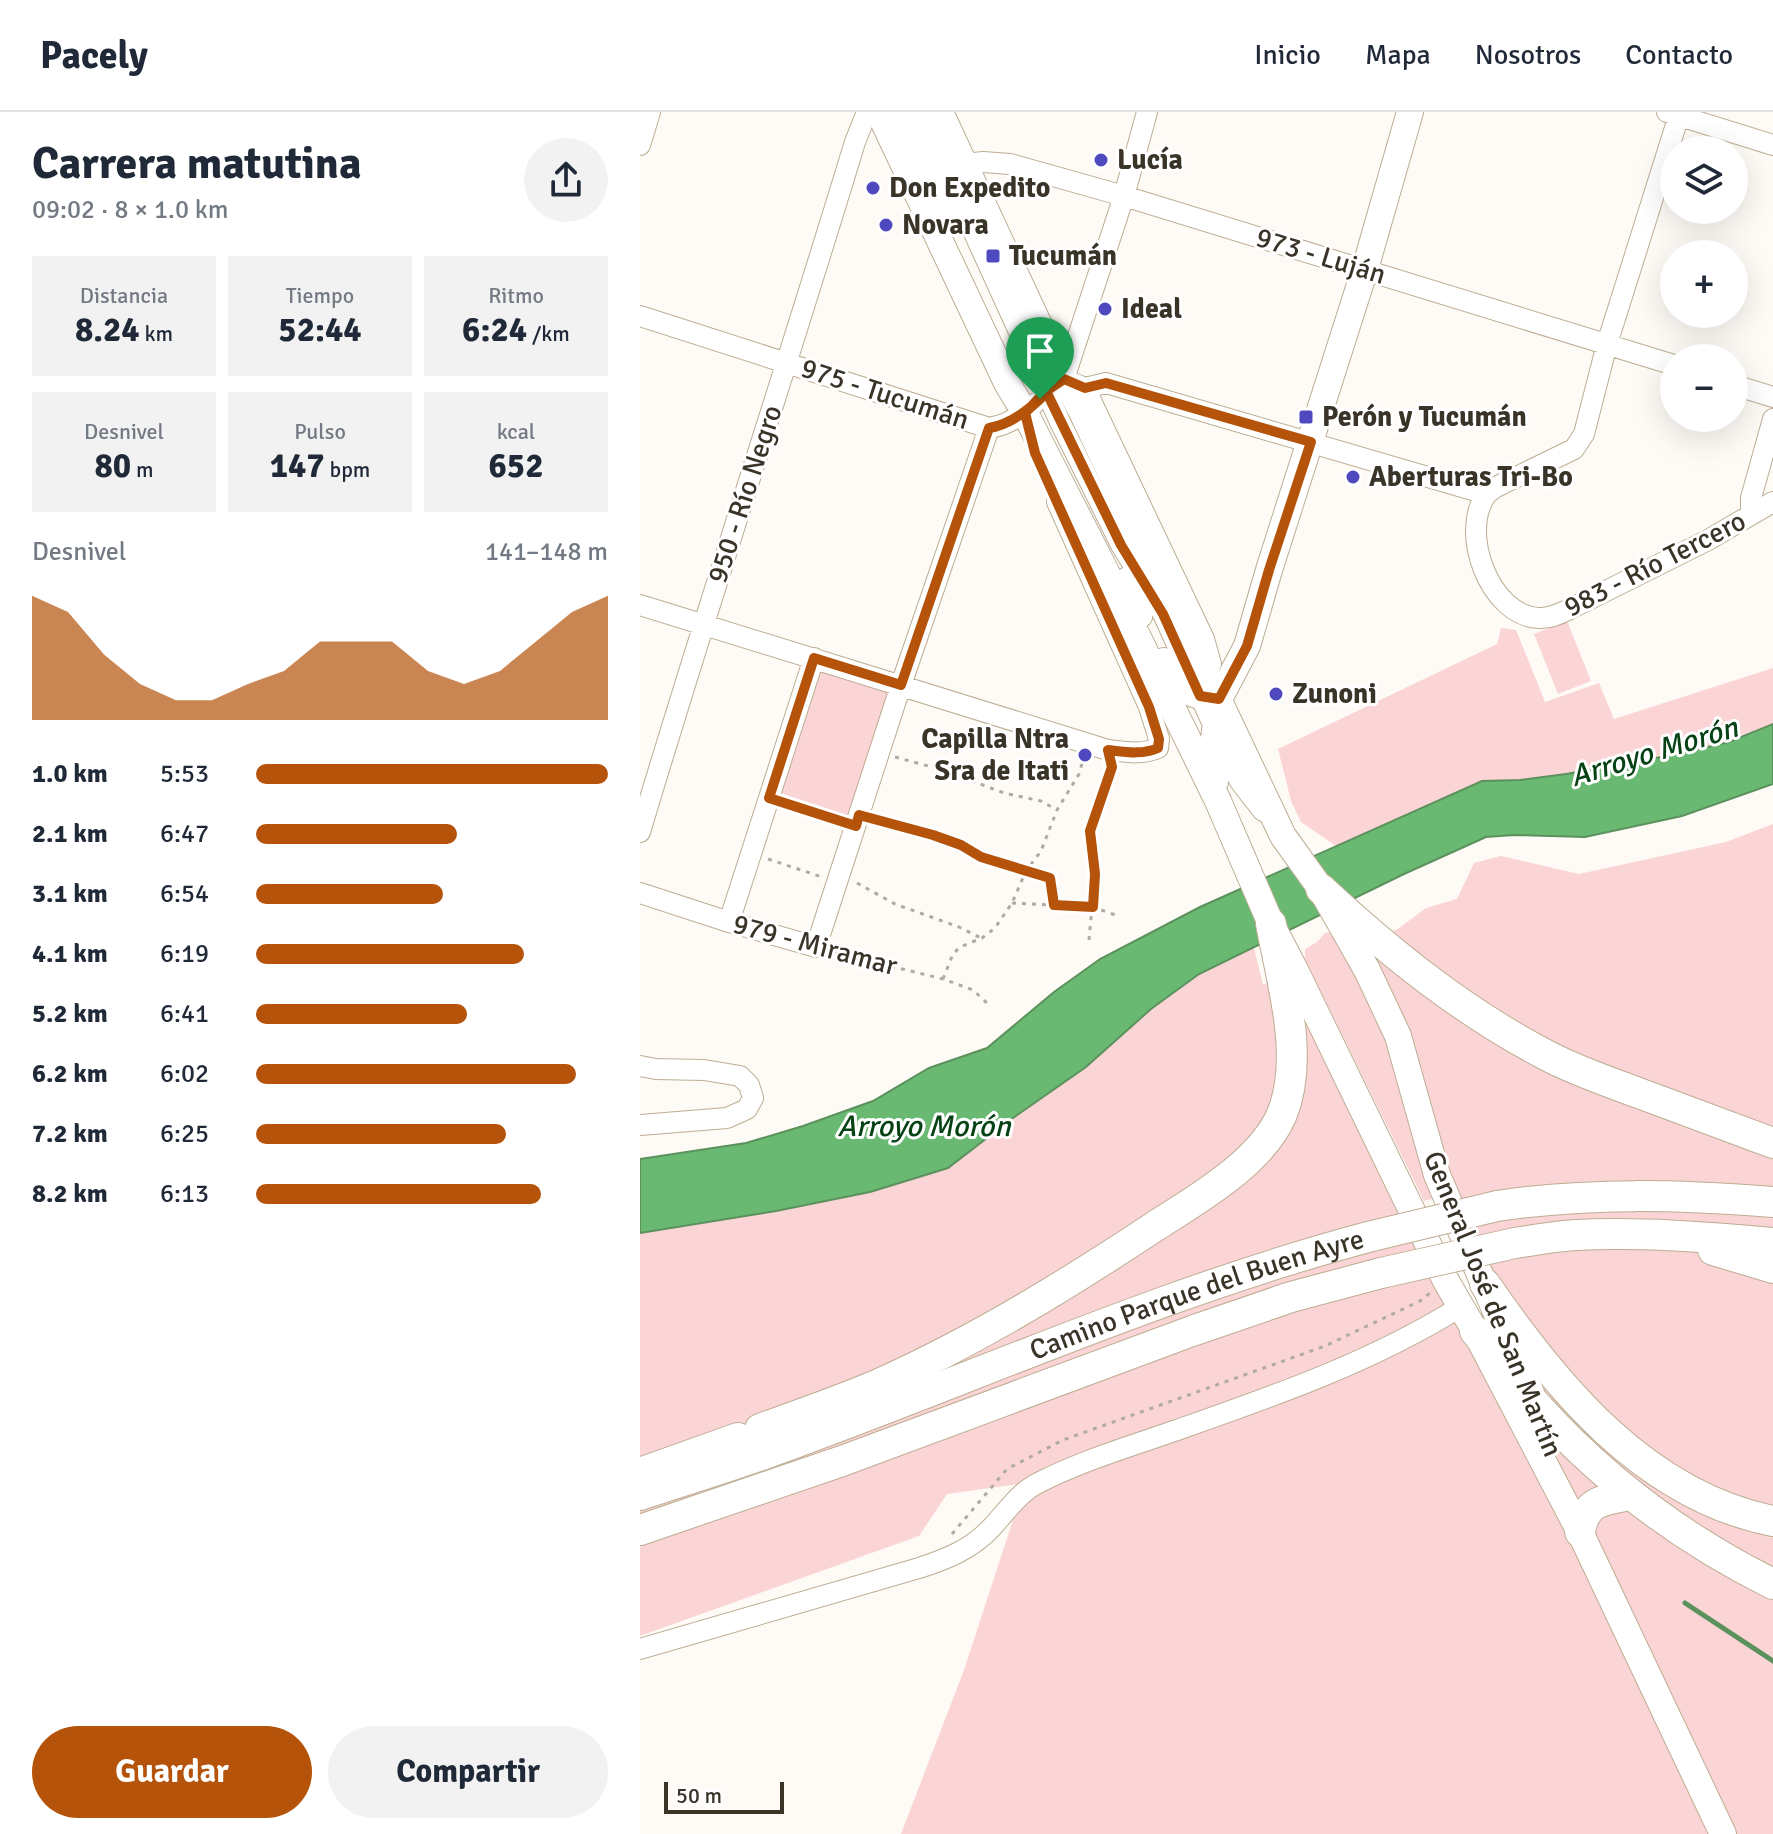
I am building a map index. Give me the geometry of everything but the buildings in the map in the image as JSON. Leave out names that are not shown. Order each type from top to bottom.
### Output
[{"type":"highway","points":[[1321,889],[1360,938],[1486,1022],[1548,1057],[1773,1143]]},
{"type":"highway","points":[[640,1473],[877,1385],[991,1328],[1080,1276],[1225,1179],[1271,1135],[1282,1115],[1290,1087],[1292,1058],[1288,972],[1271,924]]},
{"type":"highway","name":"Camino Parque del Buen Ayre","points":[[640,1495],[767,1453],[1065,1338],[1234,1277],[1368,1237],[1497,1206],[1599,1195],[1688,1195],[1773,1202]]},
{"type":"highway","name":"Camino Parque del Buen Ayre","points":[[640,1530],[842,1461],[1206,1326],[1291,1297],[1381,1273],[1515,1243],[1573,1235],[1630,1234],[1773,1243]]},
{"type":"highway","points":[[1673,1237],[1773,1268]]},
{"type":"highway","points":[[1485,1284],[1514,1326],[1567,1390],[1630,1451],[1661,1475],[1717,1505],[1773,1521]]},
{"type":"highway","points":[[1468,1319],[1537,1407],[1630,1495],[1697,1541],[1773,1584]]},
{"type":"highway","points":[[1580,1532],[1583,1516],[1594,1505],[1630,1495]]},
{"type":"main road","points":[[879,112],[1007,383],[1052,394],[1089,426],[1215,727],[1212,755],[1218,801]]},
{"type":"main road","points":[[940,112],[964,164],[1052,394],[1116,574],[1271,924]]},
{"type":"main road","points":[[1203,696],[1247,646],[1365,269],[1410,112]]},
{"type":"main road","points":[[1116,574],[1142,617],[1171,676],[1180,688],[1203,696],[1256,782],[1283,836],[1321,889]]},
{"type":"main road","name":"General José de San Martín","points":[[1360,938],[1367,970],[1398,1036],[1437,1175],[1537,1407],[1580,1532]]},
{"type":"main road","name":"General José de San Martín","points":[[1288,972],[1580,1532],[1723,1834]]},
{"type":"street","points":[[640,145],[650,112]]},
{"type":"street","name":"950 - Río Negro","points":[[640,832],[703,624],[867,112]]},
{"type":"street","points":[[901,112],[1052,394]]},
{"type":"street","points":[[919,112],[1052,394]]},
{"type":"street","points":[[640,605],[1108,750],[1142,753],[1158,748],[1159,739],[1149,707],[1035,453],[1052,394],[1124,196],[1147,112]]},
{"type":"street","points":[[1486,494],[1574,449],[1584,434],[1607,344],[1675,113],[1773,145]]},
{"type":"street","name":"973 - Luján","points":[[964,164],[1010,164],[1124,196],[1660,361]]},
{"type":"street","name":"975 - Tucumán","points":[[640,316],[989,428],[996,427],[1052,394],[1106,383],[1486,494]]},
{"type":"street","points":[[1748,389],[1773,397]]},
{"type":"street","points":[[1751,514],[1751,498],[1773,419]]},
{"type":"street","points":[[816,947],[989,428]]},
{"type":"street","name":"983 - Río Tercero","points":[[1486,494],[1476,527],[1476,545],[1481,564],[1496,592],[1513,611],[1541,618],[1555,615],[1708,540],[1773,502]]},
{"type":"street","points":[[1116,574],[1152,617],[1203,696],[1201,719],[1212,755]]},
{"type":"street","points":[[729,922],[814,658]]},
{"type":"street","points":[[1215,727],[1241,783],[1283,836]]},
{"type":"street","name":"979 - Miramar","points":[[640,893],[816,947]]},
{"type":"street","points":[[640,1066],[740,1076],[749,1085],[753,1098],[747,1109],[727,1118],[640,1125]]},
{"type":"street","points":[[640,1649],[953,1557],[993,1527],[1011,1504],[1037,1483],[1276,1395],[1390,1347],[1426,1328],[1468,1319]]},
{"type":"path","points":[[943,979],[953,954],[995,928],[1012,903],[1026,871],[1041,851],[1057,810],[1079,774],[1088,744]]},
{"type":"path","points":[[1089,940],[1095,874],[1090,831],[1112,767],[1108,750]]},
{"type":"path","points":[[880,753],[943,770],[1004,793],[1041,801],[1057,810]]},
{"type":"path","points":[[769,798],[858,821],[933,835],[961,845],[981,857],[1050,878],[1054,905]]},
{"type":"path","points":[[751,854],[838,878],[982,938]]},
{"type":"path","points":[[1012,903],[1093,907],[1118,916]]},
{"type":"path","name":"979 - Miramar","points":[[816,947],[943,979],[973,990],[987,1003]]},
{"type":"shaded area","points":[[1567,621],[1591,681],[1558,694],[1534,634]]},
{"type":"shaded area","points":[[1501,628],[1516,630],[1545,702],[1599,683],[1614,719],[1773,668],[1773,724],[1729,742],[1678,754],[1566,774],[1482,781],[1336,846],[1301,822],[1291,801],[1278,749],[1497,644]]},
{"type":"shaded area","points":[[820,668],[892,693],[850,817],[777,792]]},
{"type":"shaded area","points":[[1773,824],[1773,1834],[901,1834],[964,1670],[1025,1483],[947,1494],[919,1536],[640,1636],[640,1233],[870,1192],[948,1168],[1086,1067],[1151,1009],[1199,974],[1254,948],[1263,985],[1280,975],[1577,1524],[1537,1407],[1352,944],[1398,929],[1426,908],[1457,899],[1474,863],[1501,856],[1579,874],[1726,842]]},
{"type":"shaded area","points":[[1331,932],[1384,1028],[1436,1198],[1424,1201],[1305,959],[1305,949],[1325,933]]},
{"type":"water","name":"Arroyo Morón","points":[[1773,724],[1773,784],[1682,816],[1585,837],[1486,837],[1404,874],[1199,974],[1151,1009],[1086,1067],[948,1168],[870,1192],[640,1233],[640,1159],[746,1143],[873,1101],[929,1068],[987,1048],[1054,992],[1100,959],[1200,907],[1482,781],[1566,774],[1678,754],[1729,742]]},
{"type":"waterway","points":[[1685,1603],[1773,1661]]},
{"type":"place","name":"Lucía","points":[[1101,160]]},
{"type":"place","name":"Don Expedito","points":[[873,188]]},
{"type":"place","name":"Novara","points":[[886,225]]},
{"type":"place","name":"Tucumán","points":[[993,256]]},
{"type":"place","name":"Ideal","points":[[1105,309]]},
{"type":"place","name":"Perón y Tucumán","points":[[1306,417]]},
{"type":"place","name":"Aberturas Tri-Bo","points":[[1353,477]]},
{"type":"place","name":"Zunoni","points":[[1276,694]]},
{"type":"place","name":"Capilla Ntra Sra de Itati","points":[[1085,755]]},
{"type":"route","points":[[1040,399],[1025,413],[989,428],[901,685],[814,658],[769,798],[856,826],[859,815],[933,835],[961,845],[981,857],[1050,878],[1054,905],[1093,907],[1095,874],[1090,831],[1112,767],[1108,750],[1142,753],[1158,748],[1159,739],[1149,707],[1035,453],[1025,413],[1046,391],[1064,379],[1085,388],[1106,383],[1311,442],[1247,646],[1219,699],[1200,696],[1163,614],[1121,545],[1046,391],[1040,399]]}]
